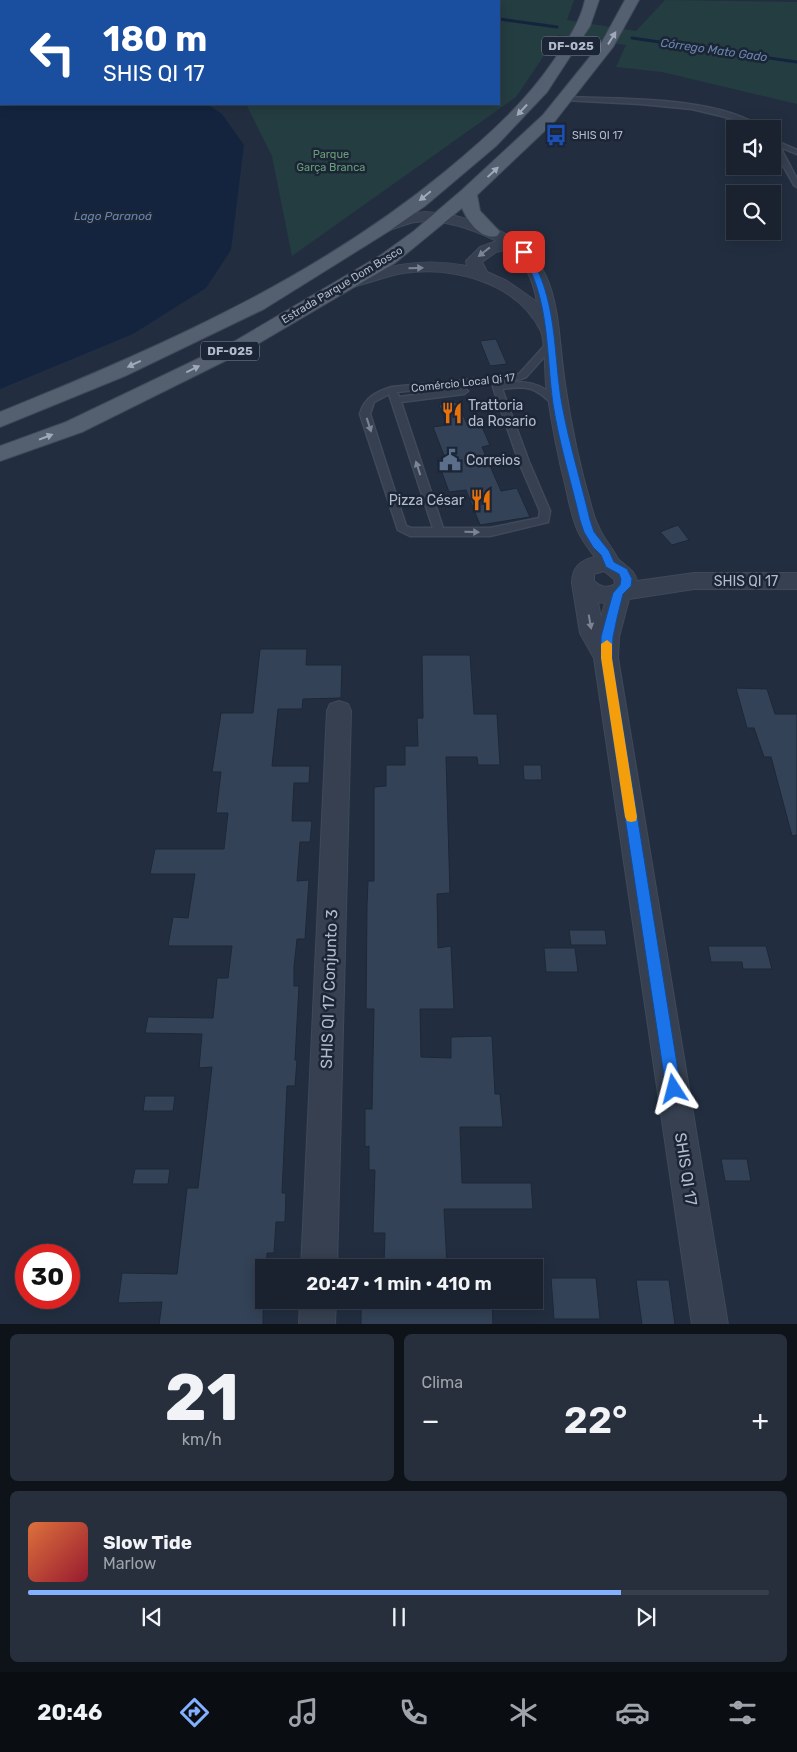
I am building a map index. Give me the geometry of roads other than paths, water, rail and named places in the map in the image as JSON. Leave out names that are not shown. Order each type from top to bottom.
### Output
[{"type":"main road","name":"Estrada Parque Dom Bosco","points":[[0,420],[118,372],[257,305],[383,227],[419,202],[490,143],[542,89],[583,26],[592,0]]},
{"type":"main road","name":"Estrada Parque Dom Bosco","points":[[0,454],[74,427],[242,345],[352,282],[388,259],[443,216],[530,137],[565,99],[608,44],[630,8],[632,0]]},
{"type":"main road","points":[[503,130],[503,134],[512,139],[530,137]]},
{"type":"main road","points":[[490,143],[511,144],[514,146],[515,152]]},
{"type":"main road","points":[[468,194],[468,204],[471,210],[491,232]]},
{"type":"main road","points":[[242,345],[217,348],[210,345],[208,341],[211,336],[257,305]]},
{"type":"street","name":"SHIS QI 17","points":[[383,227],[408,218],[443,216],[491,232],[524,252],[533,266],[545,300],[558,405],[578,497],[589,532],[613,565],[694,581]]},
{"type":"street","points":[[482,275],[474,266],[474,261],[494,246],[511,244]]},
{"type":"street","points":[[352,282],[403,268],[420,267],[440,267],[482,275],[515,292],[525,300],[550,337]]},
{"type":"street","name":"SHIS QI 17","points":[[578,497],[578,534],[592,633],[606,658]]},
{"type":"street","points":[[598,563],[613,565],[623,572],[626,579],[625,586],[619,592],[612,595],[592,592],[584,577],[598,563]]},
{"type":"street","name":"SHIS QI 17","points":[[710,1324],[606,658],[607,637],[619,592],[694,581],[797,581]]},
{"type":"street","name":"SHIS QI 17 Conjunto 3","points":[[319,1259],[339,711]]},
{"type":"street","points":[[317,1324],[318,1309]]},
{"type":"lane","points":[[565,99],[698,107],[745,120]]},
{"type":"lane","points":[[781,144],[797,152]]},
{"type":"lane","points":[[781,157],[797,185]]},
{"type":"lane","name":"Comércio Local Qi 17","points":[[394,395],[508,379],[523,375],[550,337]]},
{"type":"lane","points":[[523,375],[531,384],[546,384],[554,379]]},
{"type":"lane","name":"Comércio Local Qi 17","points":[[497,387],[546,516],[540,522],[490,532],[410,532],[402,528],[365,414],[368,402],[375,396],[531,384],[544,389],[558,405]]},
{"type":"lane","name":"Comércio Local Qi 17","points":[[394,395],[439,531]]},
{"type":"water","name":"Lago Paranoá","points":[[0,105],[208,105],[222,114],[244,145],[231,250],[206,288],[133,334],[0,389]]},
{"type":"waterway","name":"Córrego Mato Gado","points":[[500,19],[557,27]]},
{"type":"waterway","name":"Córrego Mato Gado","points":[[632,38],[797,62]]},
{"type":"place","name":"SHIS QI 17","points":[[556,135]]},
{"type":"place","name":"Trattoria da Rosario","points":[[452,413]]},
{"type":"place","name":"Correios","points":[[450,460]]},
{"type":"place","name":"Pizza César","points":[[481,500]]},
{"type":"park label","name":"Parque Garça Branca","points":[[331,160]]}]
